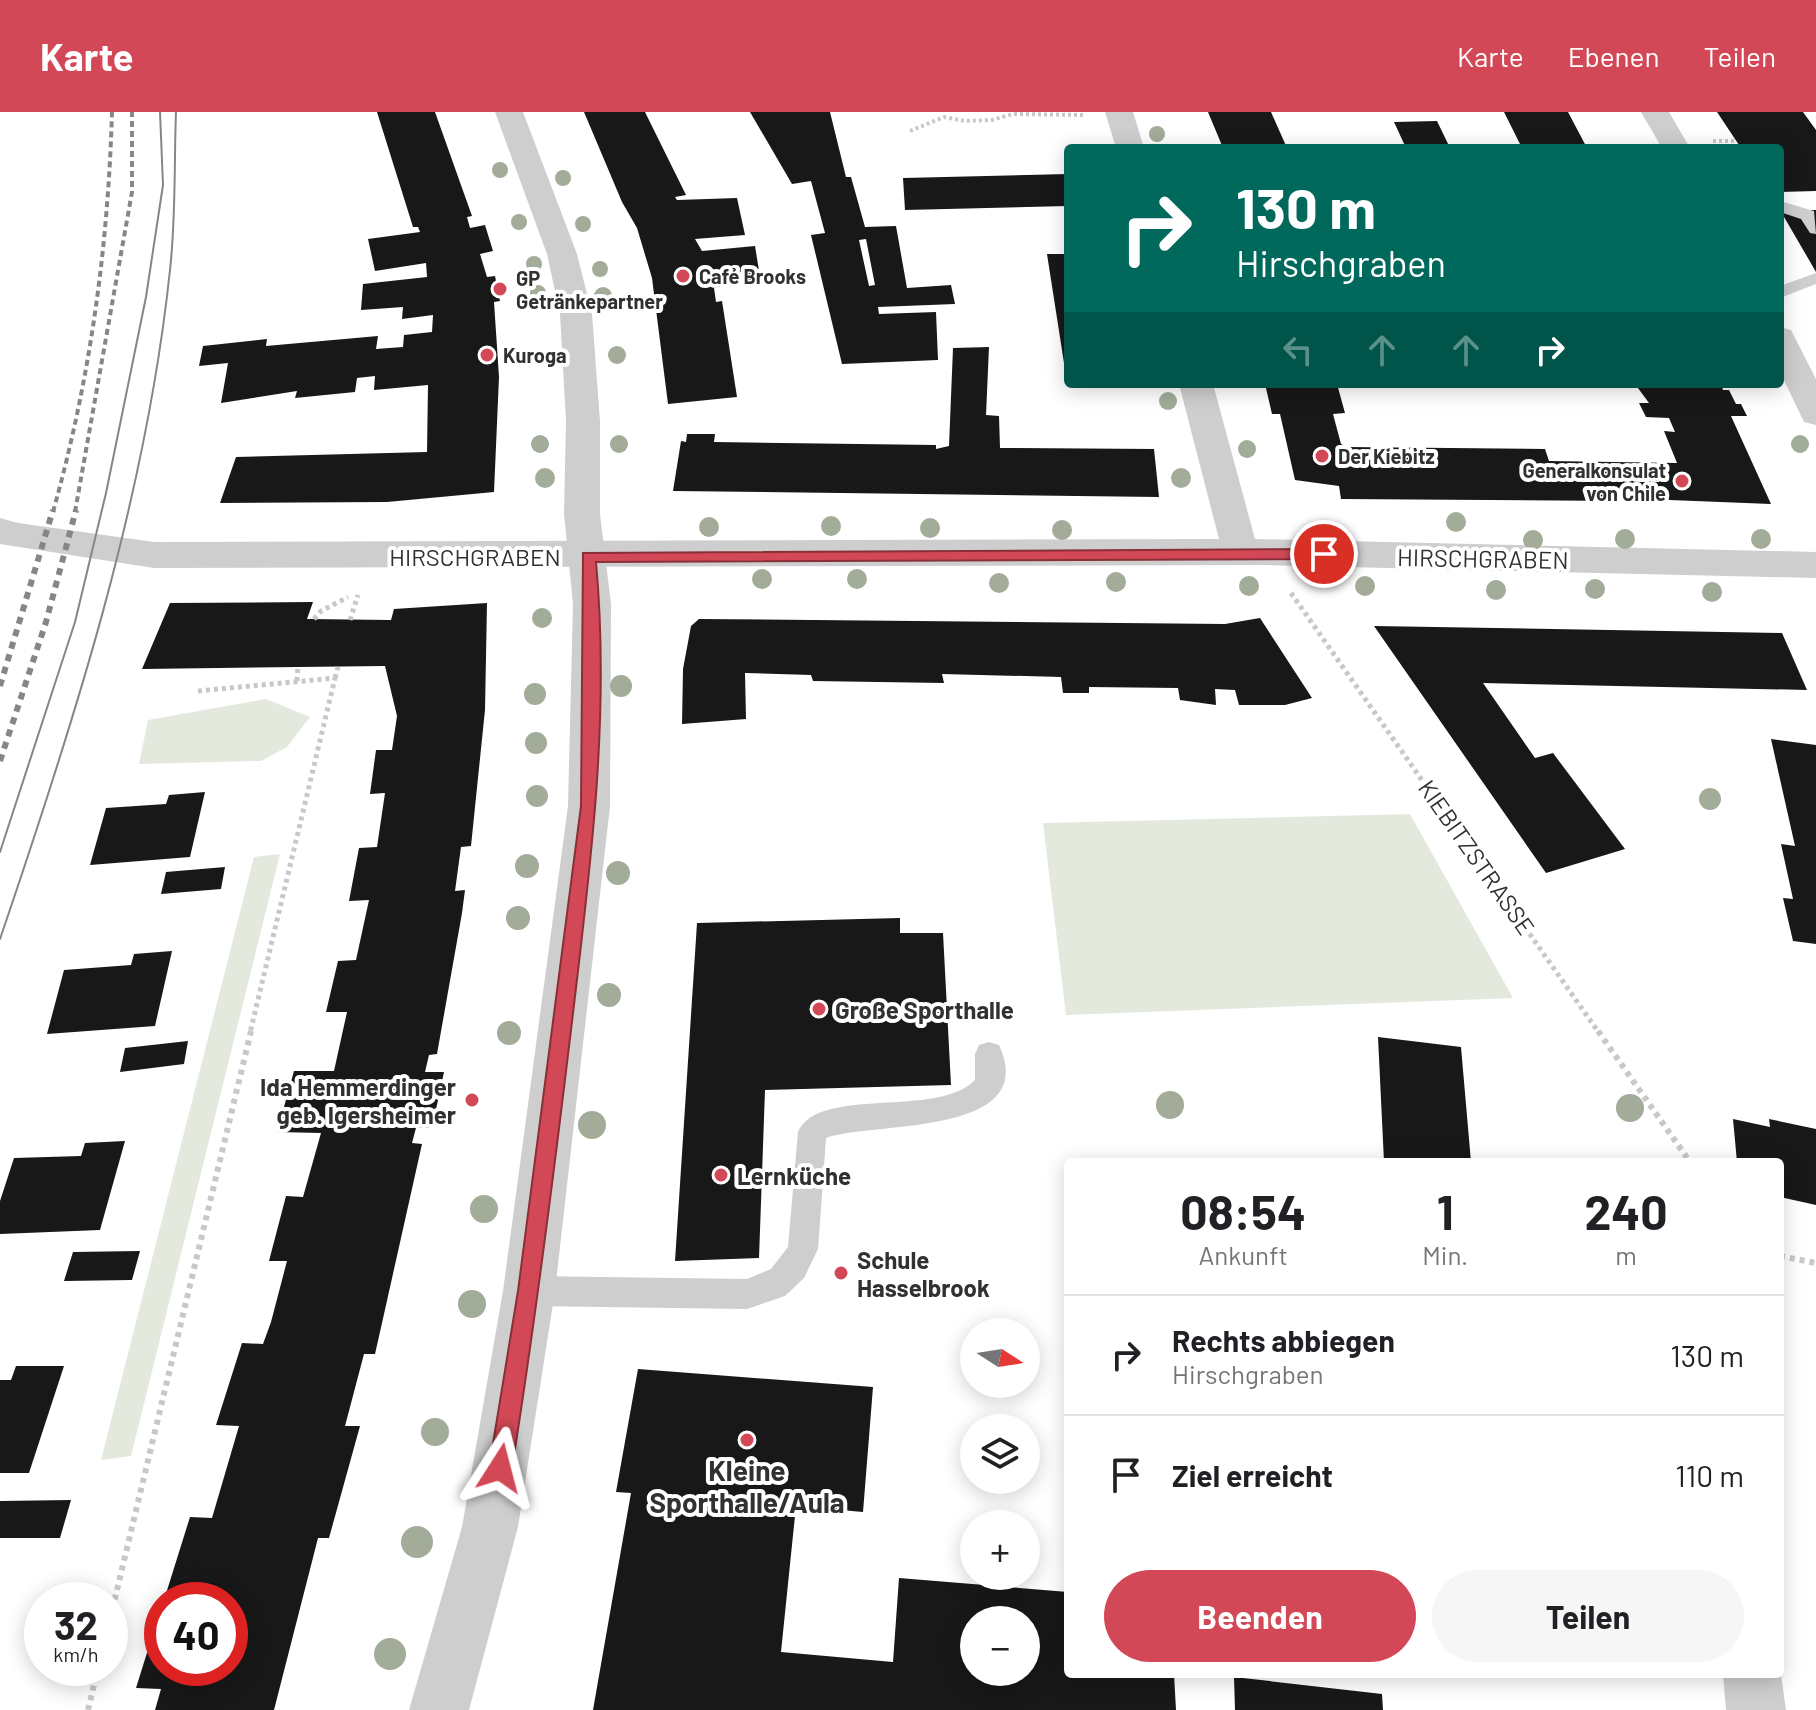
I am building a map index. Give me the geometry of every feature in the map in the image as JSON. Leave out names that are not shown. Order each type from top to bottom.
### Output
[{"type":"street","points":[[439,1710],[490,1527],[529,1291],[589,806],[592,604],[582,514],[583,421],[576,314],[562,254],[509,112]]},
{"type":"street","points":[[1655,112],[1674,144]]},
{"type":"street","points":[[1120,113],[1129,144]]},
{"type":"street","points":[[1784,346],[1816,414]]},
{"type":"street","points":[[1197,388],[1252,552]]},
{"type":"street","name":"HIRSCHGRABEN","points":[[0,530],[12,535],[154,555],[588,557],[1252,552],[1816,565]]},
{"type":"street","points":[[1753,1678],[1756,1710]]},
{"type":"lane","points":[[1784,207],[1808,215],[1816,229]]},
{"type":"lane","points":[[1784,290],[1816,278]]},
{"type":"lane","points":[[529,1291],[747,1294],[777,1285],[797,1264],[803,1249],[812,1132],[821,1124],[948,1107],[979,1095],[989,1082],[989,1054]]},
{"type":"path","points":[[910,131],[925,122],[944,117],[965,121],[992,120],[1013,114],[1042,117],[1120,113]]},
{"type":"path","name":"KIEBITZSTRASSE","points":[[1252,552],[1687,1158]]},
{"type":"path","points":[[314,619],[321,611],[359,590]]},
{"type":"path","points":[[297,681],[298,667]]},
{"type":"path","points":[[119,1582],[338,667]]},
{"type":"path","points":[[198,691],[335,678]]},
{"type":"path","points":[[1784,1257],[1816,1263]]},
{"type":"path","points":[[88,1710],[94,1686]]},
{"type":"shaded area","points":[[266,699],[310,717],[287,747],[261,761],[139,764],[148,720]]},
{"type":"shaded area","points":[[1410,814],[1513,998],[1066,1015],[1043,823]]},
{"type":"shaded area","points":[[280,854],[131,1456],[101,1460],[254,857]]},
{"type":"building","points":[[377,112],[435,112],[472,216],[467,217],[470,228],[485,225],[493,251],[480,254],[487,277],[495,276],[500,301],[494,302],[499,377],[494,492],[387,502],[220,503],[236,457],[427,452],[428,385],[374,390],[375,376],[357,378],[355,392],[295,398],[297,391],[221,403],[228,363],[199,366],[203,346],[267,339],[266,346],[378,336],[376,349],[403,347],[404,335],[432,332],[433,315],[402,319],[403,307],[361,310],[363,284],[427,277],[426,263],[375,271],[368,239],[420,232],[418,227],[413,227]]},
{"type":"building","points":[[584,112],[645,112],[686,195],[675,197],[677,200],[737,198],[745,235],[695,239],[702,251],[755,246],[761,283],[714,288],[716,302],[722,301],[737,397],[668,404],[652,278],[637,228],[622,202]]},
{"type":"building","points":[[750,112],[830,112],[846,177],[851,177],[865,227],[896,226],[907,288],[951,285],[955,304],[878,307],[879,314],[936,312],[938,360],[842,364],[811,235],[825,233],[811,181],[792,184]],"holes":[[[866,239],[875,285],[869,286],[859,240]]]},
{"type":"building","points":[[1208,112],[1271,112],[1285,144],[1221,144]]},
{"type":"building","points":[[1504,112],[1568,112],[1585,144],[1520,144]]},
{"type":"building","points":[[1717,112],[1803,112],[1816,130],[1816,191],[1784,192],[1784,144],[1738,144]]},
{"type":"building","points":[[1437,121],[1448,144],[1404,144],[1394,122]]},
{"type":"building","points":[[1064,174],[1064,206],[905,210],[903,178]]},
{"type":"building","points":[[1784,210],[1816,210],[1816,272],[1784,217]]},
{"type":"building","points":[[1047,254],[1064,254],[1064,363]]},
{"type":"building","points":[[989,347],[986,415],[999,416],[1000,448],[1154,449],[1159,497],[673,491],[681,441],[686,442],[687,434],[715,434],[714,442],[936,445],[936,449],[949,446],[953,348]]},
{"type":"building","points":[[1266,388],[1338,388],[1345,413],[1333,414],[1341,444],[1347,447],[1545,449],[1549,461],[1677,463],[1664,431],[1675,432],[1669,418],[1646,417],[1639,403],[1649,403],[1638,388],[1722,388],[1729,390],[1747,416],[1731,416],[1771,504],[1644,499],[1641,492],[1620,492],[1624,501],[1341,499],[1339,486],[1295,480],[1280,414],[1272,414]]},
{"type":"building","points":[[313,602],[307,619],[391,620],[394,609],[487,603],[485,710],[471,846],[461,847],[455,891],[465,890],[462,913],[437,1054],[429,1055],[425,1072],[444,1072],[432,1128],[416,1128],[412,1143],[422,1144],[375,1354],[364,1354],[345,1426],[360,1426],[329,1538],[318,1538],[274,1710],[155,1710],[161,1689],[136,1688],[144,1662],[144,1686],[248,1686],[248,1582],[170,1582],[190,1517],[212,1518],[239,1426],[216,1425],[242,1343],[263,1344],[271,1322],[287,1261],[269,1261],[286,1196],[303,1197],[321,1133],[277,1132],[294,1071],[334,1071],[347,1012],[326,1012],[338,961],[356,960],[369,900],[349,901],[359,848],[377,847],[385,793],[370,794],[376,750],[392,750],[397,716],[385,666],[142,669],[170,603]]},
{"type":"building","points":[[1260,618],[1312,698],[1285,705],[1239,705],[1235,690],[1215,689],[1216,705],[1180,700],[1178,688],[1089,687],[1089,693],[1063,693],[1061,677],[942,674],[944,683],[813,681],[811,675],[745,673],[746,719],[682,724],[683,669],[691,626],[699,619],[1225,624]]},
{"type":"building","points":[[1374,626],[1782,633],[1807,690],[1483,683],[1535,758],[1553,753],[1625,849],[1546,873]]},
{"type":"building","points":[[1771,739],[1816,745],[1816,944],[1793,941],[1783,898],[1793,899],[1781,844],[1795,846]]},
{"type":"building","points":[[205,792],[190,857],[90,865],[106,808],[166,804],[169,795]]},
{"type":"building","points":[[225,867],[221,889],[161,894],[166,872]]},
{"type":"building","name":"Große Sporthalle","points":[[900,918],[900,933],[943,933],[951,1085],[765,1090],[759,1258],[675,1261],[697,923]]},
{"type":"building","points":[[172,951],[155,1026],[47,1034],[64,970],[131,965],[134,954]]},
{"type":"building","points":[[1378,1037],[1461,1047],[1471,1158],[1384,1158]]},
{"type":"building","points":[[188,1041],[184,1064],[120,1072],[125,1048]]},
{"type":"building","points":[[1733,1119],[1770,1127],[1769,1119],[1816,1129],[1816,1205],[1784,1198],[1784,1158],[1737,1158]]},
{"type":"building","points":[[125,1141],[100,1230],[0,1234],[0,1201],[14,1158],[81,1156],[85,1143]]},
{"type":"building","points":[[140,1251],[132,1280],[64,1281],[73,1252]]},
{"type":"building","points":[[16,1366],[64,1366],[29,1473],[0,1473],[0,1380],[11,1380]]},
{"type":"building","points":[[638,1369],[873,1387],[863,1512],[796,1506],[781,1652],[893,1662],[899,1578],[960,1583],[960,1590],[1064,1592],[1064,1678],[1174,1678],[1176,1710],[593,1710],[631,1493],[616,1492]]},
{"type":"building","points":[[71,1500],[60,1538],[0,1538],[0,1501]]},
{"type":"building","points":[[1234,1678],[1382,1694],[1383,1710],[1235,1710]]},
{"type":"tram line","points":[[0,852],[75,622],[106,493],[146,297],[163,185],[160,112]]},
{"type":"tram line","points":[[0,939],[104,609],[144,440],[170,270],[176,112]]},
{"type":"railway","points":[[53,512],[77,413],[95,314],[106,214],[112,112]]},
{"type":"railway","points":[[75,512],[132,192],[132,112]]},
{"type":"railway","points":[[0,686],[53,510]]},
{"type":"railway","points":[[0,761],[46,622],[76,510]]},
{"type":"place","name":"Café Brooks","points":[[683,276]]},
{"type":"place","name":"GP Getränkepartner","points":[[500,289]]},
{"type":"place","name":"Kuroga","points":[[487,355]]},
{"type":"place","name":"Der Kiebitz","points":[[1322,456]]},
{"type":"place","name":"Generalkonsulat von Chile","points":[[1682,481]]},
{"type":"place","name":"Große Sporthalle","points":[[819,1009]]},
{"type":"place","name":"Ida Hemmerdinger geb. Igersheimer","points":[[472,1100]]},
{"type":"place","name":"Lernküche","points":[[721,1175]]},
{"type":"place","name":"Schule Hasselbrook","points":[[841,1273]]},
{"type":"place","name":"Kleine Sporthalle/Aula","points":[[747,1440]]},
{"type":"route","points":[[500,1468],[529,1291],[589,806],[592,604],[588,557],[1324,554]]}]
